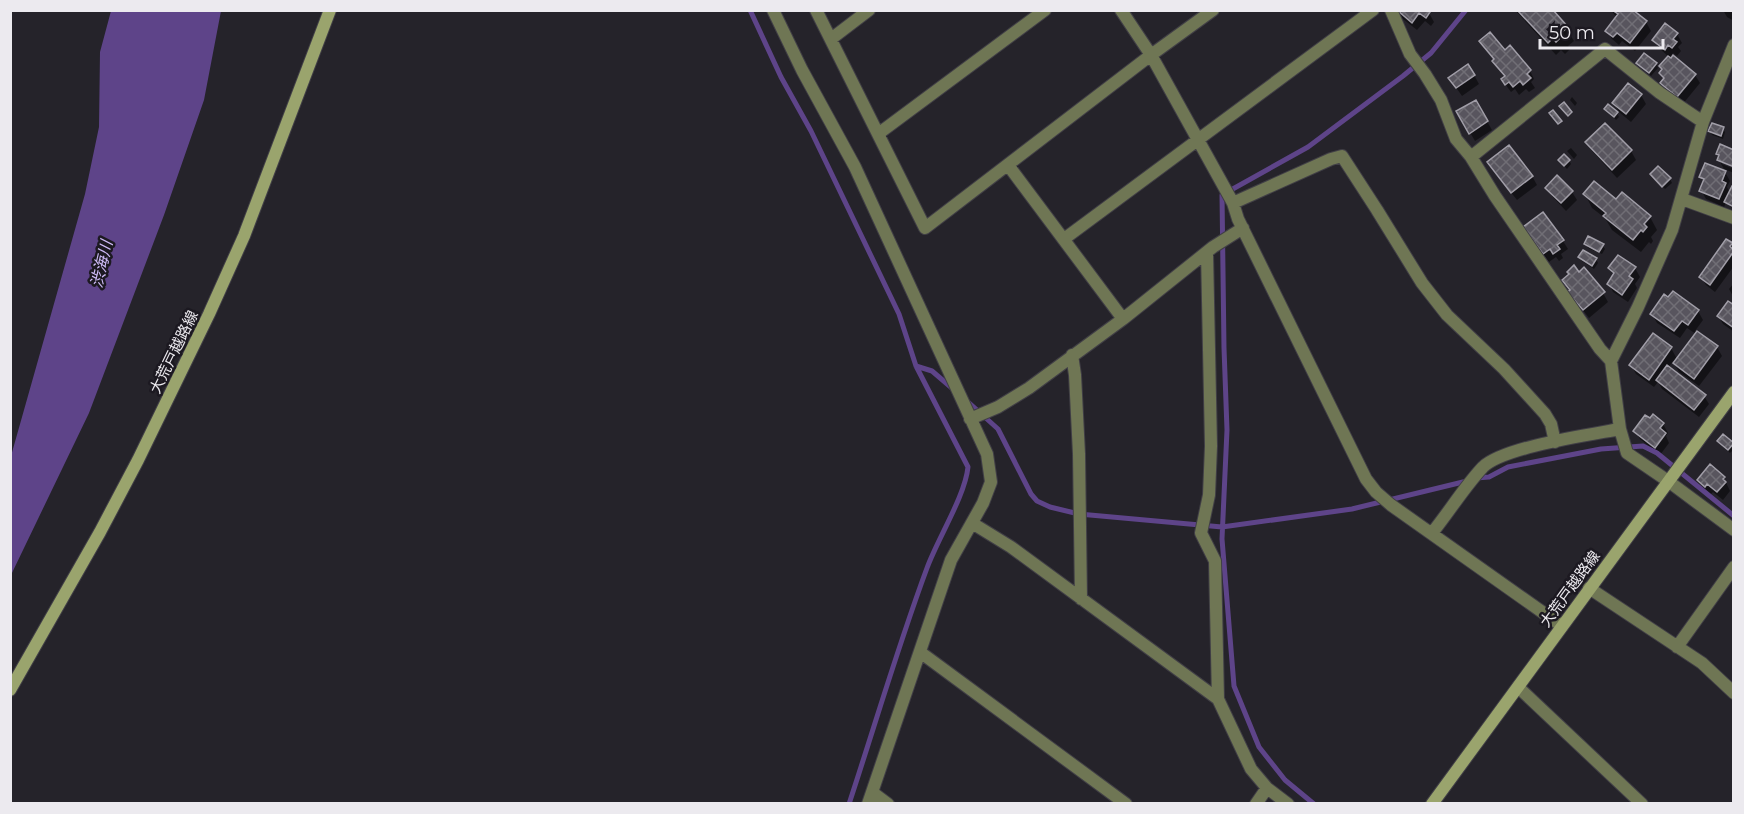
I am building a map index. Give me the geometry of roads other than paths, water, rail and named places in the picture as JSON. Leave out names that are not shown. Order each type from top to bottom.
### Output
[{"type":"main road","name":"大荒戸越路線","points":[[10,690],[133,471],[209,314],[244,236],[330,10]]},
{"type":"main road","name":"大荒戸越路線","points":[[1432,804],[1734,392]]},
{"type":"street","points":[[773,10],[802,70],[855,167],[987,454],[991,469],[991,482],[983,503],[951,560],[870,798],[888,804]]},
{"type":"street","points":[[816,10],[925,228],[1151,55],[1214,10]]},
{"type":"street","points":[[831,39],[869,10]]},
{"type":"street","points":[[879,134],[1045,10]]},
{"type":"street","points":[[1121,10],[1151,55],[1233,203],[1243,228],[1366,479],[1376,492],[1391,505],[1562,626]]},
{"type":"street","points":[[1064,239],[1373,10]]},
{"type":"street","points":[[1391,10],[1410,54],[1441,100],[1456,139],[1472,157],[1515,225],[1600,349],[1611,361]]},
{"type":"street","points":[[1734,45],[1703,122],[1682,199],[1663,252],[1611,361],[1620,429],[1627,453],[1734,530]]},
{"type":"street","points":[[1472,157],[1605,49],[1660,93],[1703,122]]},
{"type":"street","points":[[1233,203],[1342,156],[1422,283],[1447,315],[1504,369],[1545,414],[1551,424],[1555,442]]},
{"type":"street","points":[[1008,165],[1123,319]]},
{"type":"street","points":[[1682,199],[1734,218]]},
{"type":"street","points":[[970,419],[998,407],[1029,388],[1123,319],[1207,252],[1243,228]]},
{"type":"street","points":[[1207,252],[1211,446],[1209,495],[1201,533],[1215,561],[1218,699],[1251,769],[1267,788],[1287,804]]},
{"type":"street","points":[[1072,355],[1076,375],[1082,599]]},
{"type":"street","points":[[1432,533],[1484,466],[1499,456],[1620,429]]},
{"type":"street","points":[[972,523],[994,536],[1218,699]]},
{"type":"street","points":[[1677,648],[1734,567]]},
{"type":"street","points":[[1589,588],[1702,663],[1734,693]]},
{"type":"street","points":[[920,652],[1126,804]]},
{"type":"street","points":[[1518,687],[1642,804]]},
{"type":"street","points":[[1256,804],[1267,788]]},
{"type":"water","name":"渋海川","points":[[111,11],[221,11],[204,100],[164,215],[89,413],[11,575],[11,456],[85,194],[99,127],[100,52]]},
{"type":"waterway","points":[[750,10],[899,314],[916,366],[968,467],[962,491],[916,597],[849,804]]},
{"type":"waterway","points":[[1314,804],[1285,780],[1259,747],[1234,686],[1222,539],[1227,430],[1222,195],[1308,147],[1403,76],[1431,53],[1466,10]]},
{"type":"waterway","points":[[916,366],[932,371],[953,389]]},
{"type":"waterway","points":[[967,401],[998,429],[1031,494],[1037,501],[1050,507],[1079,514],[1222,527],[1352,509],[1467,481]]},
{"type":"waterway","points":[[1476,478],[1489,477],[1508,467],[1601,449],[1643,446],[1657,453],[1734,516]]}]
